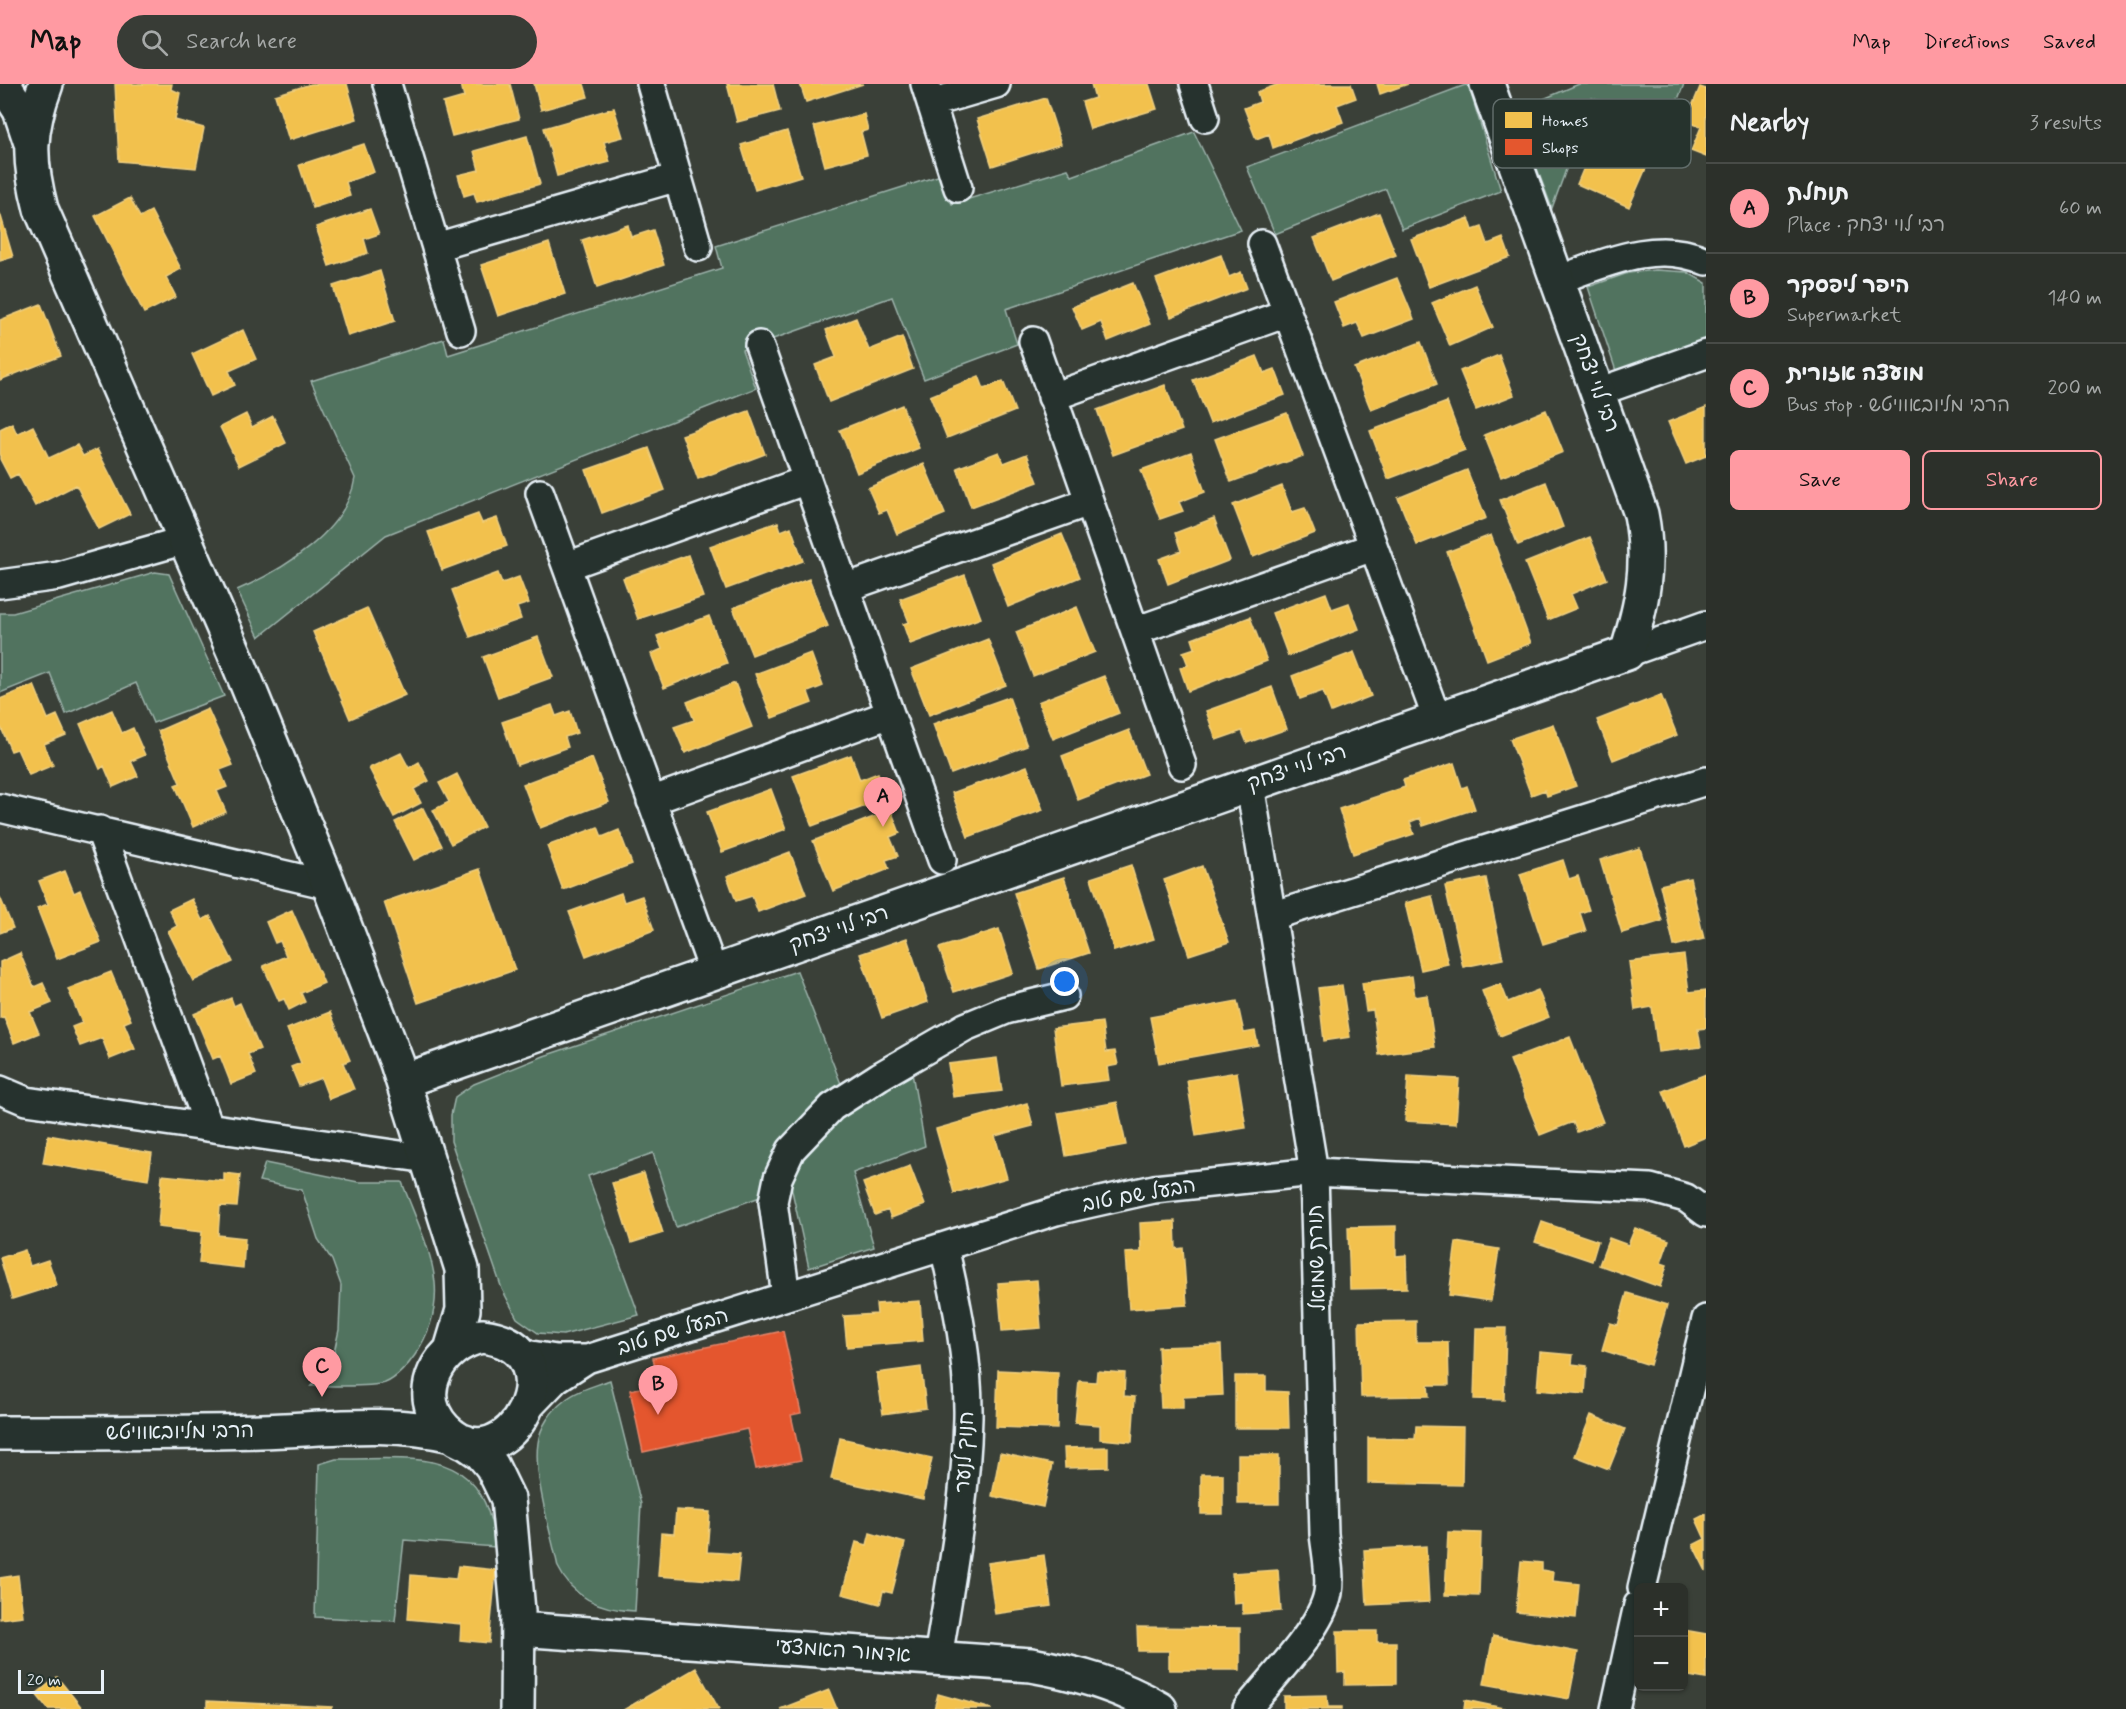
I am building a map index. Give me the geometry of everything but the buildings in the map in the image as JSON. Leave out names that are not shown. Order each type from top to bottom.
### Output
[{"type":"street","points":[[3,84],[20,110],[30,140],[35,187],[48,229],[185,540],[329,885],[403,1081],[462,1269],[487,1317],[500,1336],[515,1349],[531,1378],[513,1458],[508,1499],[515,1554],[518,1629],[517,1709]]},
{"type":"street","points":[[30,140],[37,107],[46,84]]},
{"type":"street","points":[[387,84],[461,331]]},
{"type":"street","points":[[651,84],[698,247]]},
{"type":"street","points":[[958,188],[928,94],[996,84]]},
{"type":"street","points":[[1194,84],[1205,118]]},
{"type":"street","name":"רבי לוי יצחק","points":[[1487,84],[1493,101]]},
{"type":"street","name":"רבי לוי יצחק","points":[[403,1081],[1627,653],[1645,590],[1645,533],[1638,504],[1517,168]]},
{"type":"street","points":[[436,247],[678,177]]},
{"type":"street","points":[[1262,244],[1437,719]]},
{"type":"street","points":[[1574,274],[1618,258],[1656,251],[1676,251],[1706,261]]},
{"type":"street","points":[[1052,397],[1287,313]]},
{"type":"street","points":[[1033,341],[1182,765]]},
{"type":"street","points":[[759,345],[942,860]]},
{"type":"street","points":[[1598,392],[1706,354]]},
{"type":"street","points":[[567,566],[807,480]]},
{"type":"street","points":[[540,493],[714,972]]},
{"type":"street","points":[[845,588],[1089,502]]},
{"type":"street","points":[[0,584],[59,576],[185,540]]},
{"type":"street","points":[[1135,631],[1373,547]]},
{"type":"street","points":[[1627,653],[1706,625]]},
{"type":"street","points":[[651,801],[890,714]]},
{"type":"street","points":[[1272,916],[1706,781]]},
{"type":"street","name":"תורת שמואל","points":[[1247,1709],[1316,1623],[1325,1605],[1329,1587],[1324,1534],[1314,1172],[1250,785]]},
{"type":"street","points":[[0,808],[329,885]]},
{"type":"street","points":[[100,830],[209,1127]]},
{"type":"street","points":[[786,1296],[773,1202],[778,1178],[791,1150],[832,1107],[880,1076],[965,1027],[1006,1010],[1064,996]]},
{"type":"street","points":[[0,1090],[26,1101],[428,1159]]},
{"type":"street","name":"הבעל שם טוב","points":[[524,1414],[556,1379],[587,1359],[1063,1209],[1127,1193],[1314,1172],[1650,1188],[1686,1198],[1706,1213]]},
{"type":"street","name":"חנוך לנער","points":[[938,1658],[961,1515],[968,1416],[959,1315],[944,1246]]},
{"type":"street","points":[[462,1269],[463,1310],[430,1392],[434,1412],[459,1438],[481,1453],[492,1466],[508,1499]]},
{"type":"street","points":[[1643,1583],[1706,1318]]},
{"type":"street","points":[[442,1362],[463,1341],[482,1336],[501,1340],[515,1349]]},
{"type":"street","name":"הבעל שם טוב","points":[[515,1349],[548,1359],[587,1359]]},
{"type":"street","name":"הרבי מליובאוויטש","points":[[359,1426],[398,1406],[442,1362]]},
{"type":"street","points":[[459,1438],[480,1444],[499,1439],[524,1414]]},
{"type":"street","name":"הרבי מליובאוויטש","points":[[0,1433],[190,1432],[359,1426],[413,1428],[459,1438]]},
{"type":"street","points":[[1615,1709],[1634,1623]]},
{"type":"street","name":"אדמור האמצעי","points":[[518,1629],[1031,1665],[1061,1670],[1119,1688],[1160,1709]]},
{"type":"green space","points":[[1468,84],[1501,191],[1402,229],[1386,189],[1275,234],[1247,167]]},
{"type":"green space","points":[[1579,84],[1684,84],[1678,99],[1543,99]]},
{"type":"green space","points":[[1194,132],[1241,230],[1006,309],[1017,344],[924,379],[892,297],[742,350],[756,388],[386,535],[259,637],[237,590],[274,572],[310,546],[326,531],[340,515],[350,497],[355,478],[311,381],[444,339],[448,355],[722,268],[716,246],[941,175],[952,204],[1068,169],[1072,176]]},
{"type":"green space","points":[[1537,168],[1567,168],[1552,208]]},
{"type":"green space","points":[[1656,270],[1687,272],[1706,283],[1706,339],[1616,371],[1588,287],[1628,273]]},
{"type":"green space","points":[[155,572],[169,574],[224,696],[153,723],[136,683],[66,714],[50,673],[0,693],[0,613],[13,613]]},
{"type":"green space","points":[[797,971],[850,1107],[912,1073],[925,1146],[853,1173],[874,1247],[809,1268],[791,1186],[676,1227],[653,1153],[588,1176],[639,1315],[563,1335],[538,1333],[517,1318],[502,1289],[451,1141],[451,1115],[455,1097],[474,1084],[544,1056]]},
{"type":"green space","points":[[265,1163],[358,1182],[402,1182],[433,1268],[434,1310],[427,1332],[415,1355],[398,1375],[389,1381],[369,1385],[311,1386],[331,1366],[339,1330],[341,1285],[332,1260],[318,1239],[302,1190],[259,1181]]},
{"type":"green space","points":[[610,1380],[641,1504],[635,1611],[611,1608],[589,1600],[564,1578],[558,1567],[538,1471],[539,1437],[551,1414],[569,1397]]},
{"type":"green space","points":[[336,1459],[418,1460],[441,1464],[461,1474],[477,1490],[489,1513],[495,1547],[404,1540],[395,1621],[315,1617],[319,1464]]},
{"type":"place","name":"תוחלת","points":[[883,827]]},
{"type":"place","name":"מועצה אזורית","points":[[322,1397]]},
{"type":"place","name":"היפר ליפסקר","points":[[658,1415]]}]
